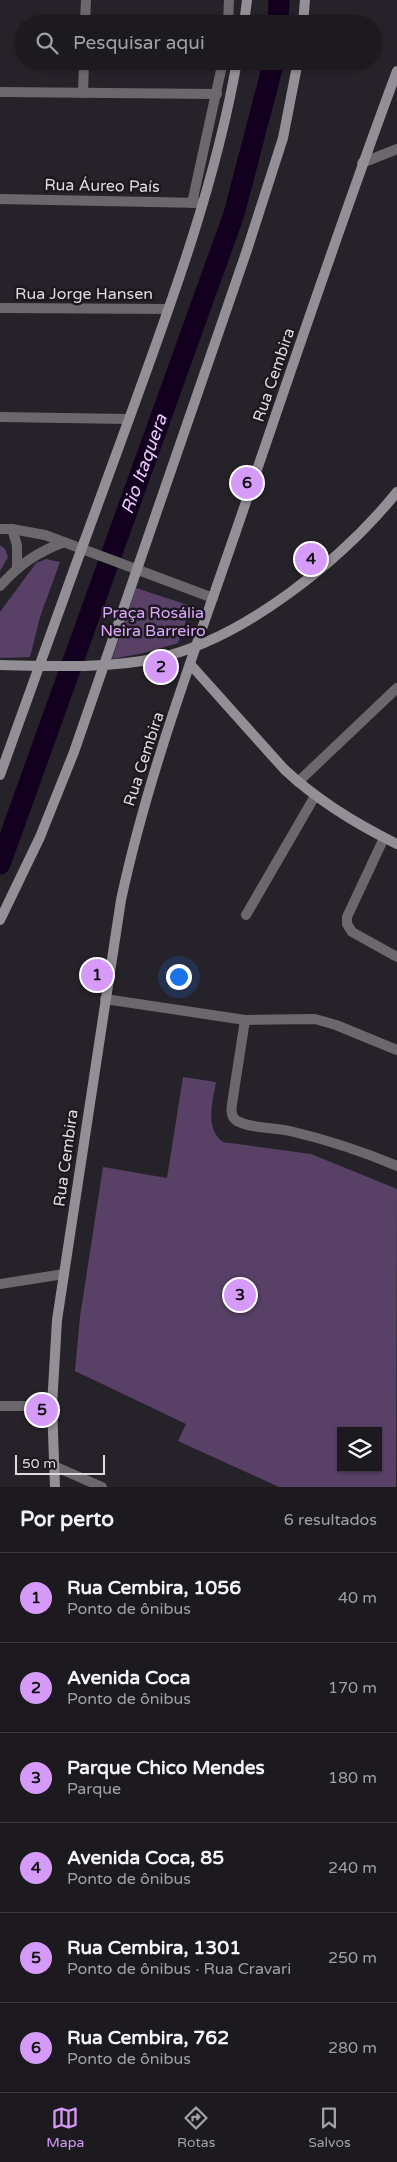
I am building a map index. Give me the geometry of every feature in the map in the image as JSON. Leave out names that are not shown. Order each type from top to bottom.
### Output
[{"type":"street","points":[[85,15],[86,0]]},
{"type":"street","points":[[228,15],[229,0]]},
{"type":"street","points":[[245,15],[247,0]]},
{"type":"street","points":[[304,15],[306,0]]},
{"type":"street","points":[[82,93],[83,70]]},
{"type":"street","points":[[192,203],[221,70]]},
{"type":"street","points":[[0,775],[42,666],[81,548],[168,309],[203,203],[222,133],[236,70]]},
{"type":"street","points":[[0,920],[32,854],[56,797],[97,665],[283,138],[296,70]]},
{"type":"street","name":"Rua Cembira","points":[[55,1487],[52,1406],[57,1320],[105,999],[121,900],[133,845],[196,645],[362,163],[397,71]]},
{"type":"street","points":[[0,92],[217,94]]},
{"type":"street","points":[[362,163],[397,149]]},
{"type":"street","name":"Rua Áureo País","points":[[0,199],[203,203]]},
{"type":"street","name":"Rua Jorge Hansen","points":[[0,308],[168,309]]},
{"type":"street","points":[[0,417],[129,419]]},
{"type":"street","points":[[0,666],[97,665],[161,657],[220,635],[261,612],[306,579],[378,516],[397,492]]},
{"type":"street","points":[[0,529],[32,532],[64,542],[213,598]]},
{"type":"street","points":[[12,529],[17,545],[17,567]]},
{"type":"street","points":[[0,586],[17,567],[33,556],[64,542]]},
{"type":"street","points":[[190,664],[284,769],[298,782],[342,815],[397,844]]},
{"type":"street","points":[[298,782],[397,688]]},
{"type":"street","points":[[246,915],[315,796]]},
{"type":"street","points":[[384,838],[347,917],[347,924],[352,932],[397,957]]},
{"type":"street","points":[[105,999],[245,1020],[315,1019],[336,1025],[397,1050]]},
{"type":"street","points":[[245,1020],[231,1112],[235,1120],[249,1125],[288,1131],[335,1142],[397,1166]]},
{"type":"street","points":[[0,1284],[64,1274]]},
{"type":"street","points":[[0,1406],[52,1406]]},
{"type":"street","points":[[54,1466],[102,1487]]},
{"type":"green space","points":[[0,545],[5,549],[8,557],[0,571]]},
{"type":"green space","points":[[46,559],[60,562],[40,617],[30,657],[0,658],[0,612],[36,563]]},
{"type":"green space","name":"Praça Rosália Neira Barreiro","points":[[136,588],[191,606],[178,643],[144,653],[112,659]]},
{"type":"green space","points":[[183,1077],[216,1082],[211,1114],[213,1130],[223,1142],[311,1154],[397,1189],[396,1487],[279,1487],[178,1441],[186,1424],[75,1371],[80,1317],[103,1167],[167,1178]]},
{"type":"waterway","name":"Rio Itaquera","points":[[278,15],[279,0]]},
{"type":"waterway","name":"Rio Itaquera","points":[[0,864],[234,214],[272,70]]},
{"type":"place","name":"Rua Cembira, 762","points":[[247,483]]},
{"type":"place","name":"Avenida Coca, 85","points":[[311,559]]},
{"type":"place","name":"Avenida Coca","points":[[161,667]]},
{"type":"place","name":"Rua Cembira, 1056","points":[[97,975]]},
{"type":"place","name":"Parque Chico Mendes","points":[[240,1295]]},
{"type":"place","name":"Rua Cembira, 1301","points":[[42,1410]]}]
